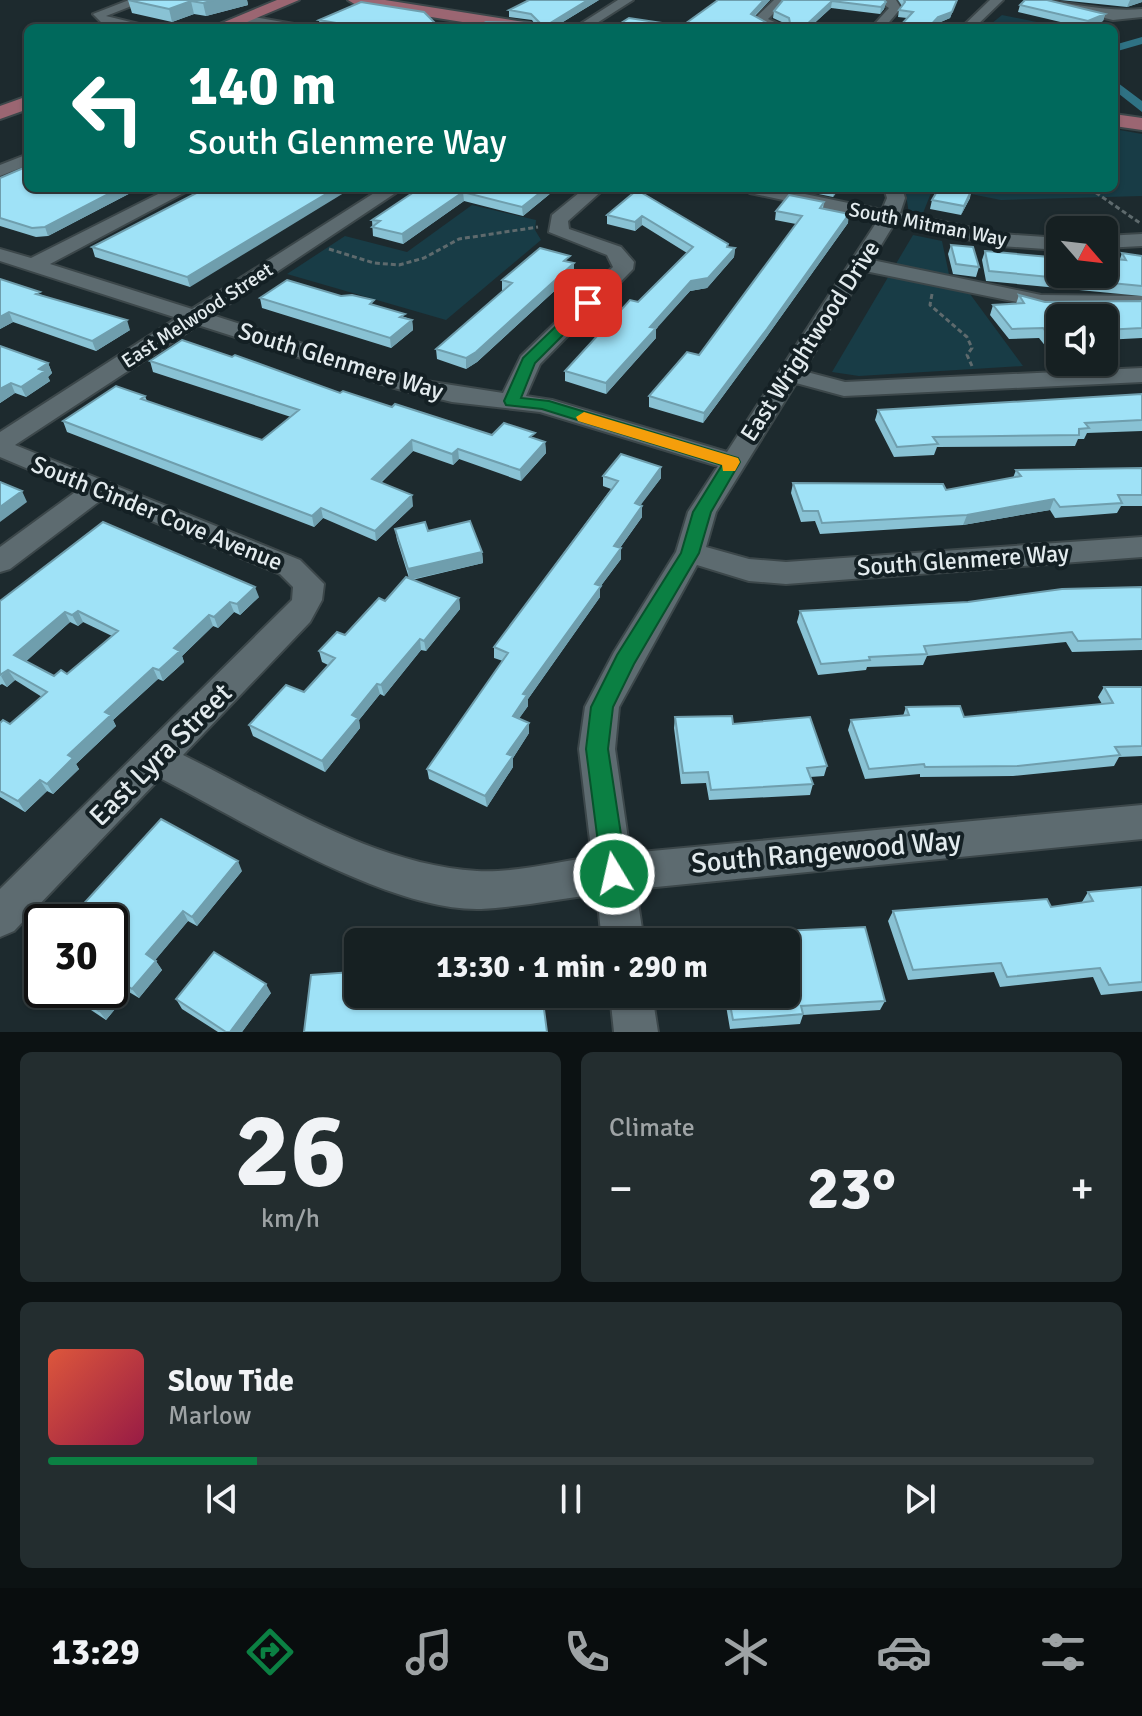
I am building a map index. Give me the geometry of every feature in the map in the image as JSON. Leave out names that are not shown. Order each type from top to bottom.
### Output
[{"type":"main road","points":[[229,24],[291,0]]},
{"type":"main road","points":[[356,0],[505,24]]},
{"type":"main road","points":[[0,113],[24,104]]},
{"type":"main road","points":[[1118,121],[1142,124]]},
{"type":"street","points":[[120,24],[102,19],[99,14],[141,0]]},
{"type":"street","points":[[587,24],[627,0]]},
{"type":"street","points":[[770,24],[759,20],[781,0]]},
{"type":"street","points":[[971,24],[997,0]]},
{"type":"street","points":[[1034,0],[1123,17],[1142,13]]},
{"type":"street","points":[[881,24],[895,8],[887,2]]},
{"type":"street","points":[[242,19],[271,24]]},
{"type":"street","points":[[0,171],[24,161]]},
{"type":"street","points":[[34,265],[176,192]]},
{"type":"street","name":"East Melwood Street","points":[[0,445],[388,192]]},
{"type":"street","points":[[512,401],[529,361],[623,269],[624,262],[614,251],[559,232],[559,219],[591,192]]},
{"type":"street","name":"South Mitman Way","points":[[788,192],[891,203],[1001,240],[1046,243]]},
{"type":"street","name":"East Wrightwood Drive","points":[[621,928],[597,749],[602,707],[625,661],[690,553],[702,512],[860,264],[891,203]]},
{"type":"street","points":[[1118,241],[1142,240]]},
{"type":"street","name":"South Glenmere Way","points":[[0,255],[406,384],[452,395],[543,405],[732,462]]},
{"type":"street","points":[[860,264],[1041,301],[1142,302]]},
{"type":"street","points":[[789,374],[844,389],[1142,375]]},
{"type":"street","name":"South Cinder Cove Avenue","points":[[0,445],[290,567],[309,584]]},
{"type":"street","points":[[0,562],[99,488]]},
{"type":"street","name":"South Glenmere Way","points":[[690,553],[749,570],[786,573],[1142,547]]},
{"type":"street","name":"East Lyra Street","points":[[0,917],[299,614],[307,600],[309,584]]},
{"type":"street","name":"South Rangewood Way","points":[[156,759],[354,858],[410,880],[479,890],[1142,822]]},
{"type":"street","points":[[633,1008],[636,1032]]},
{"type":"path","points":[[1095,192],[1142,224]]},
{"type":"path","points":[[326,248],[374,263],[399,265],[424,258],[459,239],[538,227]]},
{"type":"path","points":[[933,293],[928,301],[930,305],[967,337],[972,348],[967,355],[975,372]]},
{"type":"shaded area","points":[[1002,15],[1046,24],[991,24]]},
{"type":"shaded area","points":[[1118,130],[1142,134],[1142,196],[1001,200],[961,192],[1118,192]]},
{"type":"shaded area","points":[[906,192],[931,192],[921,218],[909,214]]},
{"type":"shaded area","points":[[472,205],[536,220],[535,230],[541,240],[446,320],[287,274],[345,236],[407,252]]},
{"type":"shaded area","points":[[913,235],[942,241],[951,284],[971,289],[970,294],[1023,366],[859,376],[832,372]]},
{"type":"building","points":[[128,0],[215,0],[203,3],[191,1],[169,9]]},
{"type":"building","points":[[529,0],[588,0],[549,24],[482,24],[540,23],[531,14],[509,10]]},
{"type":"building","points":[[718,0],[764,0],[751,14],[769,24],[685,24]]},
{"type":"building","points":[[783,0],[886,2],[881,7],[832,1],[807,24],[769,24],[790,23],[789,18],[774,11]]},
{"type":"building","points":[[957,0],[952,12],[938,17],[932,24],[902,24],[913,12],[899,10],[905,2]]},
{"type":"building","points":[[1025,0],[1047,0],[1105,14],[1088,21],[1020,5]]},
{"type":"building","points":[[361,2],[424,12],[436,24],[342,24],[319,20]]},
{"type":"building","points":[[629,18],[669,24],[619,24]]},
{"type":"building","points":[[24,168],[24,192],[112,192],[45,227],[32,228],[0,218],[0,178]]},
{"type":"building","points":[[198,192],[329,192],[187,277],[92,247]]},
{"type":"building","points":[[414,192],[463,192],[402,234],[372,227],[380,221],[372,220]]},
{"type":"building","points":[[463,192],[541,192],[522,207]]},
{"type":"building","points":[[635,192],[640,192],[728,244],[727,247],[735,248],[708,278],[691,281],[650,327],[656,328],[606,383],[565,371],[630,300],[638,302],[693,247],[642,216],[635,222],[607,215]]},
{"type":"building","points":[[937,192],[971,192],[964,206],[932,200]]},
{"type":"building","points":[[789,195],[824,202],[820,208],[849,214],[704,413],[649,396],[687,352],[699,355],[802,216],[776,211]]},
{"type":"building","points":[[951,245],[973,247],[979,267],[956,264]]},
{"type":"building","points":[[540,248],[570,256],[564,261],[574,263],[476,352],[466,358],[436,349],[512,283],[502,280]]},
{"type":"building","points":[[985,251],[1046,257],[1046,277],[989,271]]},
{"type":"building","points":[[1122,253],[1142,256],[1142,286],[1118,284],[1118,259],[1126,260]]},
{"type":"building","points":[[0,279],[40,292],[36,294],[127,320],[92,341],[9,312],[0,317]]},
{"type":"building","points":[[287,280],[341,296],[374,300],[370,304],[405,314],[400,317],[412,320],[390,338],[260,298]]},
{"type":"building","points":[[1019,295],[1045,302],[1142,301],[1142,328],[1118,329],[1118,304],[1046,304],[1046,332],[1043,328],[1012,329],[993,305],[1024,303]]},
{"type":"building","points":[[182,340],[232,357],[235,355],[340,393],[343,391],[392,407],[395,404],[492,435],[504,423],[535,433],[530,437],[545,442],[520,470],[458,449],[452,454],[412,440],[372,479],[412,495],[375,531],[321,508],[312,516],[63,421],[116,386],[145,396],[141,399],[262,440],[299,410],[150,361]]},
{"type":"building","points":[[0,346],[48,363],[39,369],[45,371],[21,387],[11,383],[0,389]]},
{"type":"building","points":[[1142,394],[1142,420],[1085,423],[1089,428],[1079,429],[1079,435],[933,437],[938,444],[897,447],[878,410]]},
{"type":"building","points":[[621,454],[661,467],[635,503],[642,506],[614,546],[621,548],[595,584],[601,586],[523,694],[527,695],[513,716],[529,723],[507,754],[513,756],[485,796],[427,769],[508,653],[494,647],[618,481],[603,476]]},
{"type":"building","points":[[1142,468],[1142,495],[1118,495],[1122,503],[1060,507],[1054,499],[967,515],[822,523],[818,511],[803,511],[793,483],[943,484],[946,490],[1021,476],[1016,470]]},
{"type":"building","points":[[0,482],[22,491],[0,507]]},
{"type":"building","points":[[470,521],[482,552],[408,569],[395,529],[425,522],[428,531]]},
{"type":"building","points":[[103,522],[255,587],[237,604],[230,602],[214,617],[209,615],[174,648],[180,651],[159,670],[153,668],[105,712],[111,715],[68,755],[73,758],[47,784],[40,780],[18,801],[0,791],[0,723],[3,720],[10,724],[47,692],[8,670],[0,675],[0,601]],"holes":[[[78,611],[118,631],[67,674],[61,670],[54,676],[14,655],[65,612],[72,615]]]},
{"type":"building","points":[[406,577],[459,598],[424,641],[420,639],[381,685],[377,684],[352,715],[358,718],[322,761],[249,725],[286,685],[304,692],[335,658],[319,651],[337,632],[345,635],[379,598],[385,601]]},
{"type":"building","points":[[1142,587],[1142,639],[1078,641],[1072,632],[924,646],[927,654],[869,657],[870,660],[821,664],[800,611],[968,602],[1062,589]]},
{"type":"building","points":[[1104,687],[1142,687],[1142,746],[1115,747],[1120,755],[1018,766],[925,767],[924,764],[869,769],[851,720],[909,715],[906,707],[960,706],[964,717],[1113,703]]},
{"type":"building","points":[[732,716],[733,724],[810,717],[827,766],[807,768],[813,784],[711,790],[708,772],[683,773],[675,717]]},
{"type":"building","points":[[161,819],[238,861],[192,917],[183,911],[146,954],[156,961],[132,989],[128,986],[128,904],[83,904]]},
{"type":"building","points":[[1142,887],[1142,982],[1109,985],[1100,968],[1007,977],[1001,963],[913,970],[893,911],[1047,899],[1051,907],[1093,901],[1088,892]]},
{"type":"building","points":[[865,927],[885,1001],[801,1006],[803,1014],[733,1020],[731,1008],[800,1008],[800,930]]},
{"type":"building","points":[[214,952],[266,984],[230,1032],[176,999]]},
{"type":"building","points":[[344,973],[344,1008],[544,1008],[547,1032],[304,1032],[311,975]]},
{"type":"waterway","points":[[1118,48],[1142,40]]},
{"type":"waterway","points":[[1118,87],[1142,108]]},
{"type":"slow traffic","points":[[584,417],[732,462],[729,467]]},
{"type":"route","points":[[588,303],[529,361],[512,401],[543,405],[732,462],[702,512],[690,553],[625,661],[602,707],[597,749],[614,874]]}]
